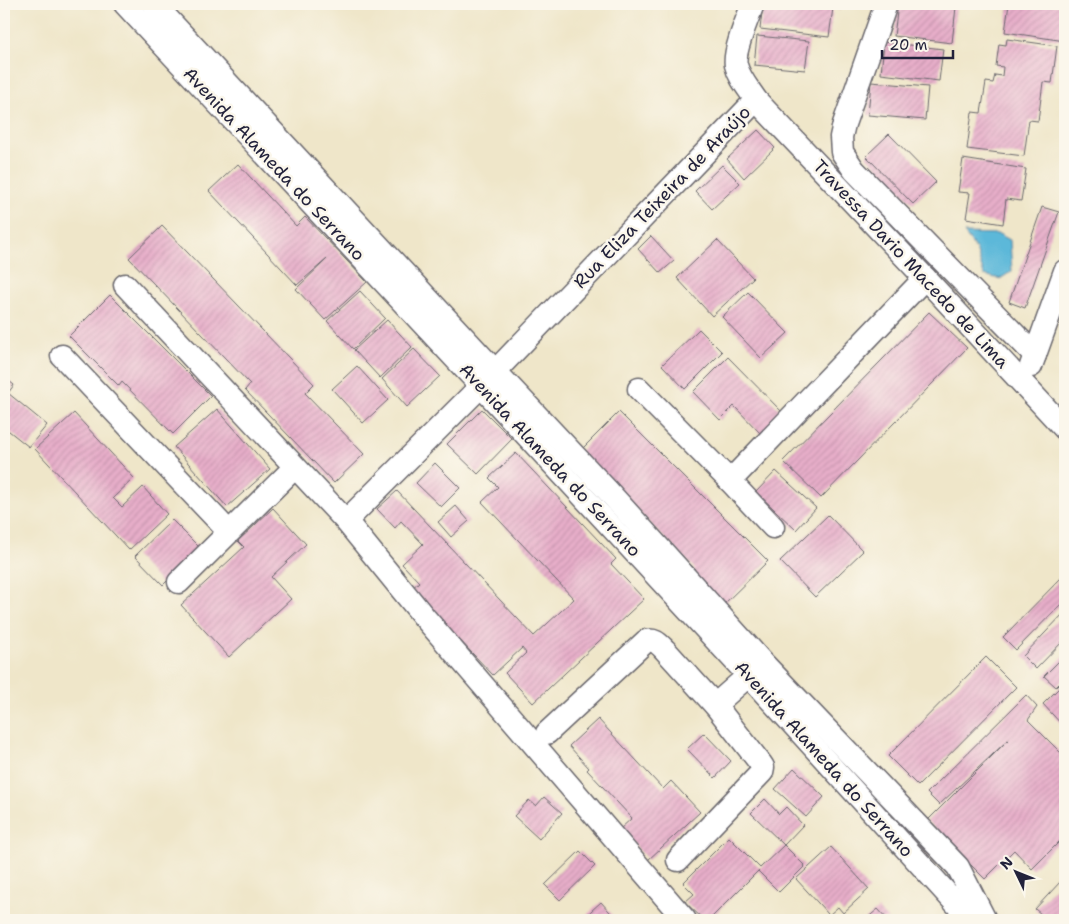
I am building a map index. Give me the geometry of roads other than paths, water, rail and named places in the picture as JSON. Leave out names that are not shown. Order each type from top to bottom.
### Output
[{"type":"street","name":"Avenida Alameda do Serrano","points":[[125,4],[488,378]]},
{"type":"street","name":"Avenida Alameda do Serrano","points":[[154,4],[488,378],[756,669],[971,920]]},
{"type":"street","name":"Rua Eliza Teixeira de Araújo","points":[[346,521],[488,378],[756,100],[739,75],[735,63],[738,47],[753,4]]},
{"type":"street","points":[[886,4],[844,124],[841,137],[842,152],[854,170],[1034,355]]},
{"type":"street","name":"Travessa Dario Macedo de Lima","points":[[756,100],[1065,429]]},
{"type":"street","points":[[1026,386],[1034,355],[1065,271]]},
{"type":"street","points":[[730,481],[925,278]]},
{"type":"street","points":[[125,285],[346,521],[426,618],[684,920]]},
{"type":"street","points":[[62,356],[229,532]]},
{"type":"street","points":[[639,389],[774,527]]},
{"type":"street","points":[[179,582],[295,467]]},
{"type":"street","points":[[547,733],[646,641],[657,642],[715,705],[763,767],[762,772],[678,860]]},
{"type":"street","name":"Avenida Alameda do Serrano","points":[[756,669],[958,867],[985,920]]},
{"type":"street","points":[[715,705],[756,669]]},
{"type":"water","points":[[964,233],[999,234],[1010,240],[1012,271],[1000,279],[984,275],[976,249]]}]
